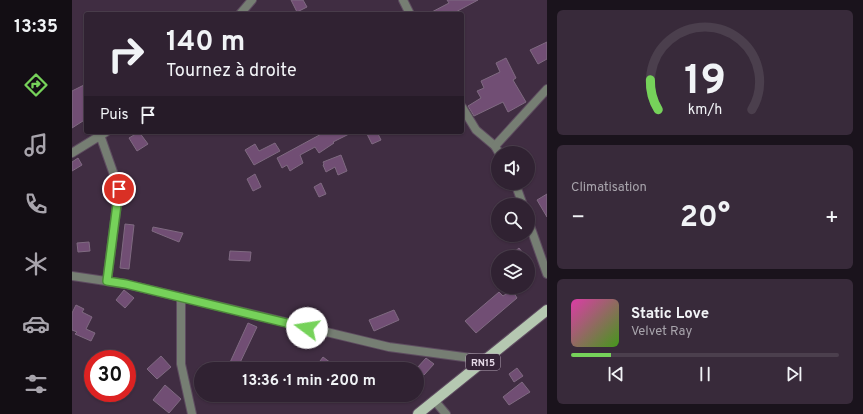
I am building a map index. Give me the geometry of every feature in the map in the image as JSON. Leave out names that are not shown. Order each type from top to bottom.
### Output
[{"type":"main road","name":"RN15","points":[[418,414],[547,310]]},
{"type":"street","points":[[242,12],[252,0]]},
{"type":"street","points":[[403,0],[409,12]]},
{"type":"street","points":[[464,110],[476,130],[495,146],[547,89]]},
{"type":"street","points":[[72,153],[103,134],[119,189],[107,281]]},
{"type":"street","points":[[535,240],[547,274]]},
{"type":"street","points":[[72,276],[126,284],[389,346],[486,360]]},
{"type":"street","points":[[181,297],[180,364],[192,414]]},
{"type":"street","points":[[434,400],[446,414]]},
{"type":"building","points":[[291,0],[303,0],[307,7],[297,12]]},
{"type":"building","points":[[447,0],[478,0],[456,12],[432,12],[449,3]]},
{"type":"building","points":[[547,42],[547,59],[538,64],[530,50]]},
{"type":"building","points":[[506,58],[516,78],[513,80],[526,102],[508,112],[503,102],[474,116],[468,106],[481,98],[477,91],[484,88],[481,81],[500,72],[496,63]]},
{"type":"building","points":[[84,85],[84,120],[72,128],[72,91]]},
{"type":"building","points":[[136,134],[140,134],[148,144],[137,151],[129,138]]},
{"type":"building","points":[[321,134],[349,134],[333,142],[334,143],[319,153],[315,147],[300,155],[303,163],[290,171],[287,165],[282,168],[277,158]]},
{"type":"building","points":[[367,134],[378,134],[381,140],[372,144]]},
{"type":"building","points":[[275,143],[280,151],[254,165],[245,150],[255,144],[259,151]]},
{"type":"building","points":[[341,155],[347,171],[338,175],[335,167],[326,172],[323,162]]},
{"type":"building","points":[[78,158],[82,165],[72,171],[72,162]]},
{"type":"building","points":[[255,174],[261,187],[253,191],[247,179]]},
{"type":"building","points":[[321,183],[326,194],[319,197],[314,187]]},
{"type":"building","points":[[547,194],[547,217],[537,200]]},
{"type":"building","points":[[125,224],[134,225],[129,269],[120,268]]},
{"type":"building","points":[[153,227],[183,233],[179,242],[152,231]]},
{"type":"building","points":[[89,242],[90,251],[78,252],[77,243]]},
{"type":"building","points":[[230,251],[251,252],[250,261],[229,260]]},
{"type":"building","points":[[124,290],[134,298],[125,308],[116,300]]},
{"type":"building","points":[[497,294],[501,294],[503,296],[506,294],[514,294],[517,298],[476,333],[465,321]]},
{"type":"building","points":[[76,305],[84,309],[82,312],[92,317],[86,329],[95,333],[91,341],[75,334],[77,332],[72,330],[72,313]]},
{"type":"building","points":[[394,310],[399,320],[374,331],[369,320]]},
{"type":"building","points":[[248,323],[257,327],[240,362],[230,362]]},
{"type":"building","points":[[161,356],[171,367],[157,379],[147,369]]},
{"type":"building","points":[[323,357],[330,362],[319,362]]},
{"type":"building","points":[[426,358],[434,364],[424,375],[424,362],[422,362]]},
{"type":"building","points":[[517,368],[523,376],[514,382],[509,374]]},
{"type":"building","points":[[522,382],[530,392],[509,405],[503,397]]},
{"type":"building","points":[[165,385],[181,399],[169,413],[153,400]]},
{"type":"route","points":[[119,189],[107,281],[126,284],[307,328]]}]
